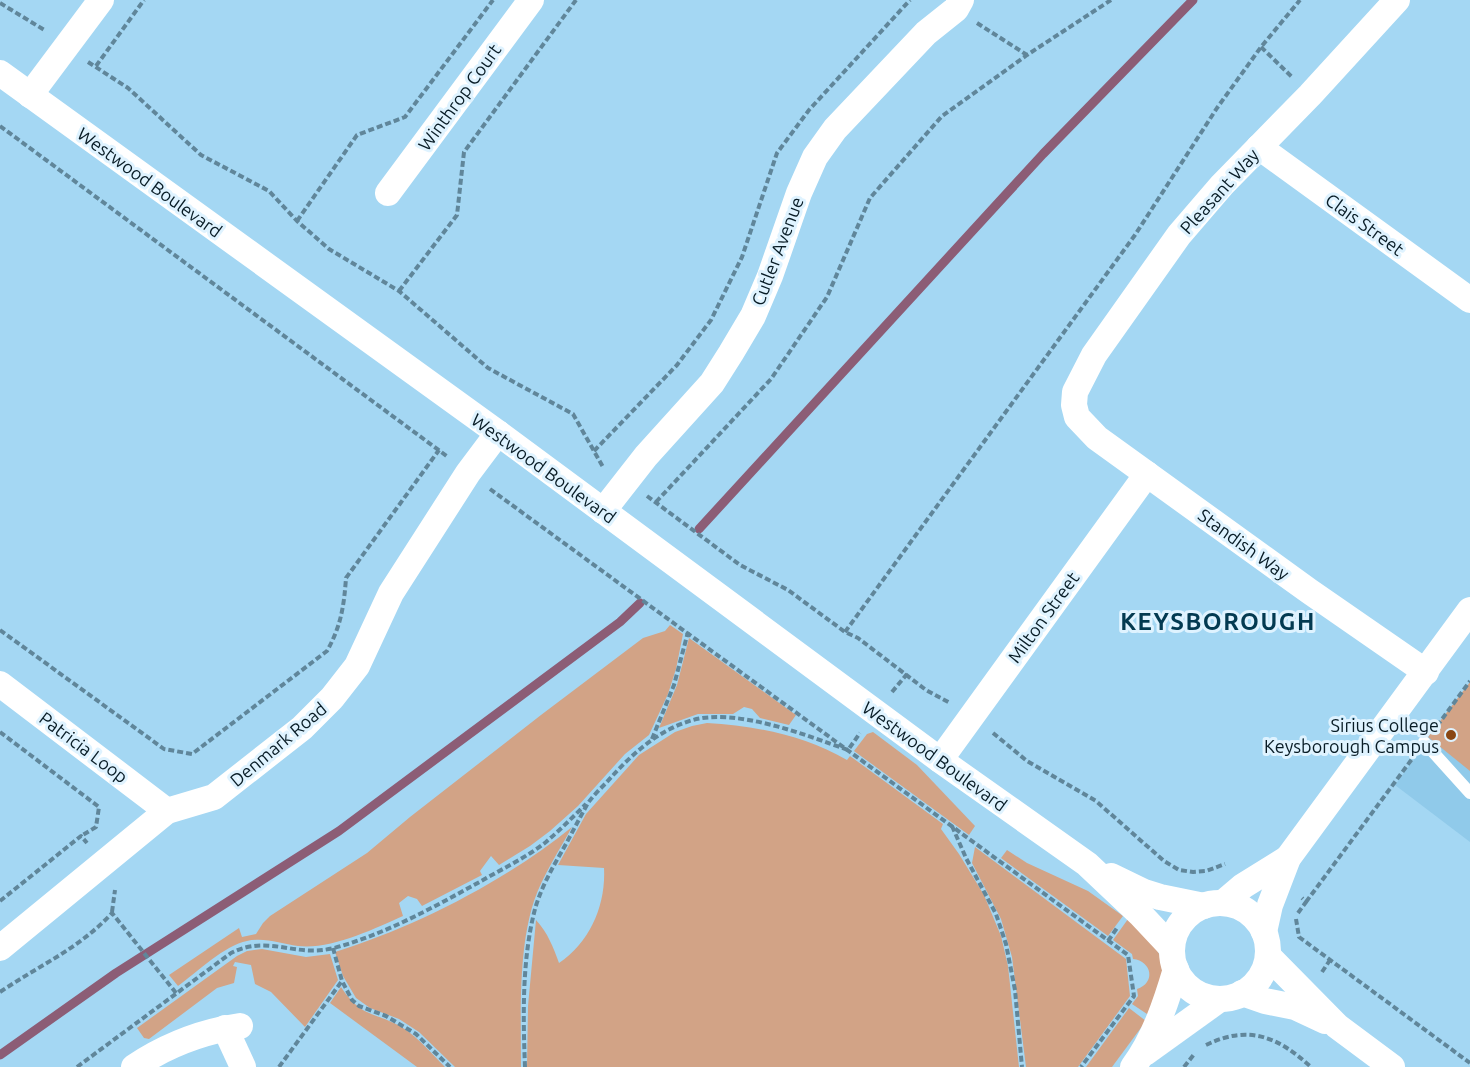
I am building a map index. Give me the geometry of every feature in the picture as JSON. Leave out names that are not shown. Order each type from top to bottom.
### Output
[{"type":"street","points":[[30,95],[101,0]]},
{"type":"street","name":"Winthrop Court","points":[[388,193],[531,0]]},
{"type":"street","name":"Pleasant Way","points":[[1074,405],[1075,392],[1094,355],[1179,235],[1222,185],[1310,95],[1397,0]]},
{"type":"street","name":"Cutler Avenue","points":[[603,511],[625,482],[712,382],[731,353],[753,316],[799,193],[815,157],[835,129],[926,33],[958,4]]},
{"type":"street","name":"Westwood Boulevard","points":[[0,73],[498,433],[940,760],[1087,864],[1142,915],[1174,958]]},
{"type":"street","name":"Clais Street","points":[[1259,147],[1470,300]]},
{"type":"street","name":"Standish Way","points":[[1074,405],[1077,417],[1086,429],[1309,591],[1426,672]]},
{"type":"street","name":"Denmark Road","points":[[0,948],[167,811],[214,797],[302,728],[332,698],[357,666],[391,593],[468,472],[498,433]]},
{"type":"street","name":"Milton Street","points":[[940,760],[1147,474]]},
{"type":"street","points":[[1136,1062],[1163,1038],[1255,984],[1264,971],[1270,905],[1284,870],[1470,610]]},
{"type":"street","name":"Patricia Loop","points":[[0,684],[167,811]]},
{"type":"street","name":"Westwood Boulevard","points":[[1087,864],[1144,892],[1213,904]]},
{"type":"street","points":[[1136,1062],[1167,1000],[1174,958],[1175,934],[1182,922],[1192,912],[1213,904],[1243,886],[1284,870]]},
{"type":"street","points":[[1213,904],[1236,906],[1248,912],[1257,921],[1266,944],[1337,1026]]},
{"type":"street","points":[[1174,958],[1183,981],[1194,990],[1206,996],[1231,996],[1295,1007],[1337,1026],[1392,1067]]},
{"type":"street","points":[[134,1067],[175,1043],[232,1027],[243,1067]]},
{"type":"lane","points":[[1424,742],[1470,793]]},
{"type":"path","points":[[96,66],[144,0]]},
{"type":"path","points":[[297,221],[357,135],[405,117],[493,0]]},
{"type":"path","points":[[399,291],[457,215],[464,152],[576,0]]},
{"type":"path","points":[[594,452],[677,365],[711,320],[742,257],[777,153],[809,111],[910,0]]},
{"type":"path","points":[[656,502],[771,379],[826,297],[870,198],[942,116],[1027,55],[1111,0]]},
{"type":"path","points":[[845,632],[1135,235],[1217,108],[1261,47],[1300,0]]},
{"type":"path","points":[[0,3],[43,29],[65,48],[128,88],[201,155],[269,191],[297,221],[329,249],[399,291],[488,368],[573,414],[603,468],[625,482]]},
{"type":"path","points":[[958,4],[1027,55]]},
{"type":"path","points":[[1261,47],[1310,95]]},
{"type":"path","points":[[0,126],[1128,955],[1134,996],[1081,1067]]},
{"type":"path","points":[[0,630],[164,749],[192,754],[327,651],[338,632],[346,578],[439,450]]},
{"type":"path","points":[[652,740],[674,685],[688,632]]},
{"type":"path","points":[[1470,681],[1295,916],[1299,937],[1470,1063]]},
{"type":"path","points":[[77,1067],[231,953],[251,945],[267,944],[297,951],[312,951],[333,948],[365,938],[404,921],[511,864],[545,842],[590,801],[627,759],[652,740],[694,720],[732,719],[763,723],[848,750]]},
{"type":"path","points":[[0,732],[99,807],[96,827],[81,836],[0,901]]},
{"type":"path","points":[[525,1067],[525,1002],[529,940],[534,911],[557,860],[590,801]]},
{"type":"path","points":[[952,826],[996,914],[1006,944],[1015,990],[1022,1067]]},
{"type":"path","points":[[81,836],[104,863]]},
{"type":"path","points":[[1284,870],[1306,902]]},
{"type":"path","points":[[0,992],[78,944],[95,931],[112,913],[176,993]]},
{"type":"path","points":[[333,948],[342,981],[352,1000],[358,1006],[386,1016],[416,1034],[450,1067]]},
{"type":"path","points":[[279,1067],[342,981]]},
{"type":"path","points":[[1184,1067],[1194,1053],[1217,1040],[1238,1035],[1274,1040],[1290,1048],[1311,1067]]},
{"type":"shaded area","points":[[670,625],[683,634],[668,694],[649,735],[625,754],[578,806],[530,846],[499,865],[491,856],[480,871],[482,875],[422,906],[417,899],[408,896],[399,903],[403,916],[352,937],[338,942],[311,946],[267,940],[247,941],[221,953],[178,986],[169,975],[239,928],[242,937],[256,934],[270,916],[367,853],[410,817],[643,638],[665,631]]},
{"type":"shaded area","points":[[689,638],[796,715],[789,725],[760,718],[752,709],[744,707],[733,714],[698,714],[659,728],[677,685]]},
{"type":"shaded area","points":[[1470,682],[1470,771],[1428,737]]},
{"type":"shaded area","name":"Sirius College Keysborough Campus","points":[[1470,685],[1470,842],[1395,785]]},
{"type":"shaded area","points":[[707,723],[779,733],[814,744],[847,760],[850,756],[943,824],[941,829],[984,895],[1001,936],[1008,966],[1019,1067],[527,1067],[528,1006],[536,920],[547,935],[559,963],[570,954],[587,933],[594,922],[602,896],[604,868],[558,865],[586,814],[639,755],[675,732]]},
{"type":"shaded area","points":[[873,732],[917,765],[975,826],[969,835],[854,751],[867,734]]},
{"type":"shaded area","points":[[572,827],[542,882],[529,920],[523,961],[521,1067],[455,1067],[419,1032],[399,1019],[370,1008],[356,998],[343,976],[335,952],[366,942],[460,900],[519,865]]},
{"type":"shaded area","points":[[975,847],[1126,959],[1130,996],[1078,1067],[1026,1067],[1012,957],[1001,919],[972,863]]},
{"type":"shaded area","points":[[1007,850],[1027,863],[1088,891],[1123,916],[1108,936],[1001,858]]},
{"type":"shaded area","points":[[1128,919],[1151,942],[1163,964],[1162,982],[1150,1016],[1132,1004],[1138,996],[1137,989],[1147,982],[1148,968],[1133,959],[1132,954],[1113,940]]},
{"type":"shaded area","points":[[262,949],[306,957],[330,954],[338,980],[305,1027],[271,992],[255,984],[251,965],[235,962],[233,966],[237,967],[234,983],[217,988],[149,1039],[144,1038],[137,1028],[237,956],[247,951]]},
{"type":"shaded area","points":[[341,987],[362,1010],[409,1032],[445,1067],[417,1067],[330,1003]]},
{"type":"shaded area","points":[[1129,1008],[1146,1021],[1112,1067],[1086,1067]]},
{"type":"waterway","points":[[699,529],[1043,154],[1193,0]]},
{"type":"waterway","points":[[0,1055],[116,973],[339,831],[620,622],[640,603]]},
{"type":"place","name":"Sirius College Keysborough Campus","points":[[1451,735]]},
{"type":"district","name":"KEYSBOROUGH","points":[[1218,621]]}]
